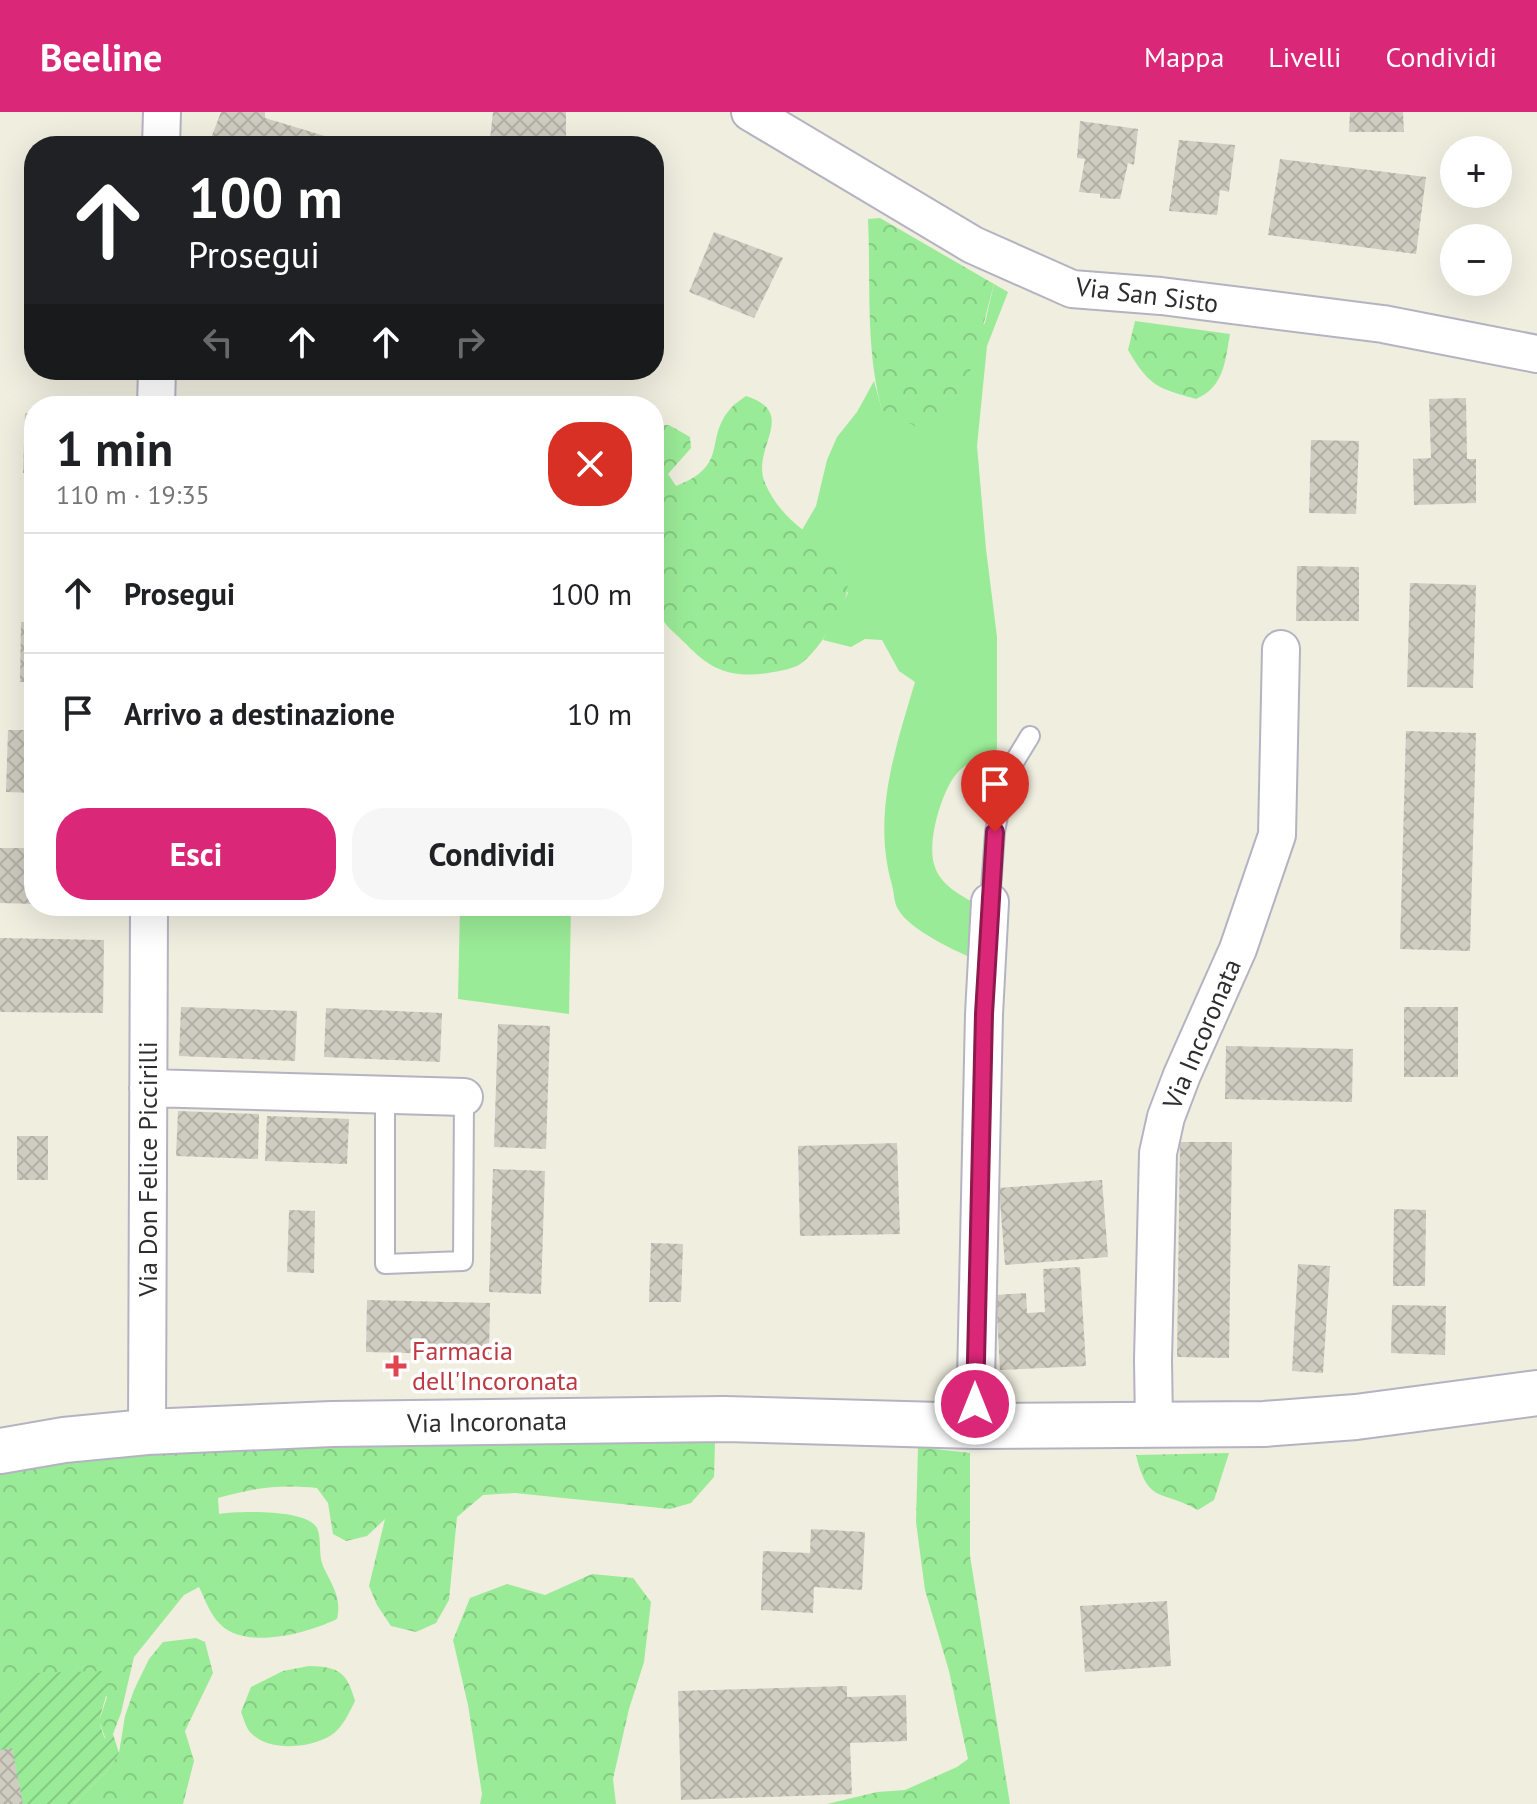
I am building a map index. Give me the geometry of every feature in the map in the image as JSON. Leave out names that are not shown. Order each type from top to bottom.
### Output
[{"type":"main road","name":"Via Incoronata","points":[[0,1451],[64,1440],[147,1432],[332,1424],[645,1419],[975,1426],[1264,1424],[1356,1417],[1537,1393]]},
{"type":"street","points":[[161,136],[162,112]]},
{"type":"street","name":"Via San Sisto","points":[[750,112],[973,245],[1072,289],[1161,296],[1383,324],[1537,354]]},
{"type":"street","name":"Via Incoronata","points":[[1154,1425],[1158,1153],[1176,1089],[1238,949],[1277,835],[1281,649]]},
{"type":"street","points":[[975,1426],[984,1014],[990,902]]},
{"type":"street","name":"Via Don Felice Piccirilli","points":[[147,1432],[149,916]]},
{"type":"street","points":[[148,1088],[464,1097]]},
{"type":"lane","points":[[990,902],[995,832],[1005,777],[1030,736]]},
{"type":"lane","points":[[385,1095],[385,1264],[463,1261],[464,1097]]},
{"type":"green space","points":[[880,218],[994,284],[974,361],[961,393],[936,421],[915,426],[882,410],[877,387],[871,339],[868,219]]},
{"type":"green space","points":[[994,284],[1008,292],[987,346],[977,446],[997,637],[997,749],[967,764],[953,779],[934,829],[932,854],[941,878],[952,889],[978,905],[980,961],[923,932],[903,917],[897,907],[886,859],[885,808],[894,757],[915,682],[899,671],[882,640],[865,639],[851,647],[823,640],[848,593],[802,530],[816,506],[827,460],[837,437],[857,412],[874,381],[882,410],[985,323]]},
{"type":"green space","points":[[1135,321],[1230,334],[1218,381],[1196,399],[1155,384],[1128,350]]},
{"type":"green space","points":[[746,396],[762,403],[770,412],[772,422],[762,470],[768,490],[791,520],[839,558],[848,584],[839,613],[808,657],[791,668],[768,673],[733,673],[714,666],[695,653],[664,621],[664,425],[690,437],[691,448],[668,474],[676,486],[704,469],[714,451],[723,419]]},
{"type":"green space","points":[[460,916],[571,916],[569,1014],[458,999]]},
{"type":"green space","points":[[383,1442],[715,1442],[714,1477],[691,1503],[670,1509],[515,1493],[483,1495],[457,1517],[449,1600],[436,1623],[416,1632],[391,1626],[369,1586],[385,1519],[367,1536],[346,1541],[333,1534],[328,1503],[317,1488],[266,1488],[218,1498],[219,1514],[287,1514],[311,1522],[317,1528],[322,1561],[337,1598],[337,1619],[294,1634],[246,1637],[217,1621],[199,1587],[184,1595],[134,1657],[121,1713],[113,1734],[106,1740],[99,1721],[107,1697],[82,1673],[31,1673],[0,1696],[0,1466],[65,1457]]},
{"type":"green space","points":[[918,1447],[970,1453],[970,1556],[1010,1804],[827,1804],[877,1792],[905,1790],[968,1759],[949,1671],[925,1590],[916,1522]]},
{"type":"green space","points":[[1229,1453],[1214,1500],[1198,1510],[1151,1489],[1136,1455]]},
{"type":"green space","points":[[592,1574],[633,1578],[651,1602],[644,1662],[629,1709],[613,1779],[616,1804],[480,1804],[482,1794],[468,1705],[453,1640],[470,1598],[507,1584],[545,1595]]},
{"type":"green space","points":[[196,1638],[205,1642],[213,1673],[185,1731],[194,1761],[183,1804],[74,1804],[108,1770],[119,1753],[125,1716],[149,1659],[163,1642]]},
{"type":"green space","points":[[309,1666],[335,1670],[349,1683],[355,1701],[345,1720],[330,1736],[311,1743],[279,1746],[260,1740],[248,1729],[241,1712],[251,1687],[283,1671]]},
{"type":"green space","points":[[102,1671],[107,1689],[100,1724],[105,1739],[113,1734],[119,1753],[108,1770],[74,1804],[0,1804],[2,1693],[31,1673]]},
{"type":"building","points":[[221,112],[265,112],[265,118],[325,136],[212,136]]},
{"type":"building","points":[[493,112],[566,112],[566,136],[490,136]]},
{"type":"building","points":[[1350,112],[1403,112],[1404,132],[1349,132]]},
{"type":"building","points":[[1080,121],[1138,129],[1134,165],[1128,163],[1120,199],[1079,192],[1085,159],[1077,158]]},
{"type":"building","points":[[1179,140],[1235,145],[1229,192],[1220,190],[1217,215],[1169,211]]},
{"type":"building","points":[[1280,159],[1426,177],[1416,254],[1268,235]]},
{"type":"building","points":[[714,232],[783,258],[754,318],[689,292]]},
{"type":"building","points":[[1466,398],[1467,459],[1476,459],[1476,503],[1414,505],[1413,459],[1431,458],[1429,399]]},
{"type":"building","points":[[1311,440],[1359,441],[1356,514],[1309,513]]},
{"type":"building","points":[[1297,566],[1359,567],[1359,621],[1296,621]]},
{"type":"building","points":[[1410,583],[1476,585],[1473,688],[1407,687]]},
{"type":"building","points":[[21,622],[24,622],[24,682],[20,682]]},
{"type":"building","points":[[8,730],[24,730],[24,793],[6,792]]},
{"type":"building","points":[[1406,731],[1476,733],[1470,951],[1400,949]]},
{"type":"building","points":[[0,848],[24,848],[24,904],[0,903]]},
{"type":"building","points":[[0,938],[104,940],[103,1013],[0,1012]]},
{"type":"building","points":[[181,1007],[297,1011],[295,1061],[179,1056]]},
{"type":"building","points":[[1404,1007],[1458,1007],[1458,1077],[1404,1077]]},
{"type":"building","points":[[326,1008],[442,1013],[440,1062],[324,1057]]},
{"type":"building","points":[[498,1024],[550,1026],[546,1149],[494,1147]]},
{"type":"building","points":[[1226,1046],[1353,1049],[1352,1102],[1225,1099]]},
{"type":"building","points":[[178,1111],[259,1114],[258,1159],[176,1156]]},
{"type":"building","points":[[267,1116],[349,1119],[347,1164],[265,1161]]},
{"type":"building","points":[[17,1136],[48,1136],[48,1180],[17,1180]]},
{"type":"building","points":[[1180,1142],[1232,1142],[1229,1358],[1177,1357]]},
{"type":"building","points":[[897,1143],[900,1234],[800,1236],[798,1146]]},
{"type":"building","points":[[493,1169],[545,1171],[541,1294],[489,1292]]},
{"type":"building","points":[[1102,1180],[1108,1257],[1005,1265],[999,1188]]},
{"type":"building","points":[[1394,1209],[1426,1210],[1425,1286],[1393,1286]]},
{"type":"building","points":[[289,1210],[315,1211],[314,1273],[287,1272]]},
{"type":"building","points":[[651,1243],[683,1244],[681,1302],[649,1302]]},
{"type":"building","points":[[1298,1264],[1330,1266],[1323,1373],[1292,1371]]},
{"type":"building","points":[[1080,1267],[1086,1366],[1000,1370],[996,1295],[1026,1293],[1027,1313],[1045,1312],[1043,1269]]},
{"type":"building","points":[[367,1300],[490,1303],[489,1355],[366,1352]]},
{"type":"building","points":[[1392,1305],[1446,1306],[1445,1355],[1391,1353]]},
{"type":"building","points":[[811,1529],[865,1532],[862,1590],[814,1587],[813,1613],[761,1610],[763,1551],[810,1553]]},
{"type":"building","points":[[1167,1601],[1171,1666],[1085,1672],[1080,1606]]},
{"type":"building","points":[[847,1686],[847,1697],[906,1695],[907,1741],[850,1743],[852,1794],[681,1800],[678,1691]]},
{"type":"building","points":[[12,1748],[23,1804],[0,1804],[0,1750]]},
{"type":"place","name":"Farmacia dell'Incoronata","points":[[396,1366]]},
{"type":"route","points":[[975,1404],[984,1014],[995,832]]}]
